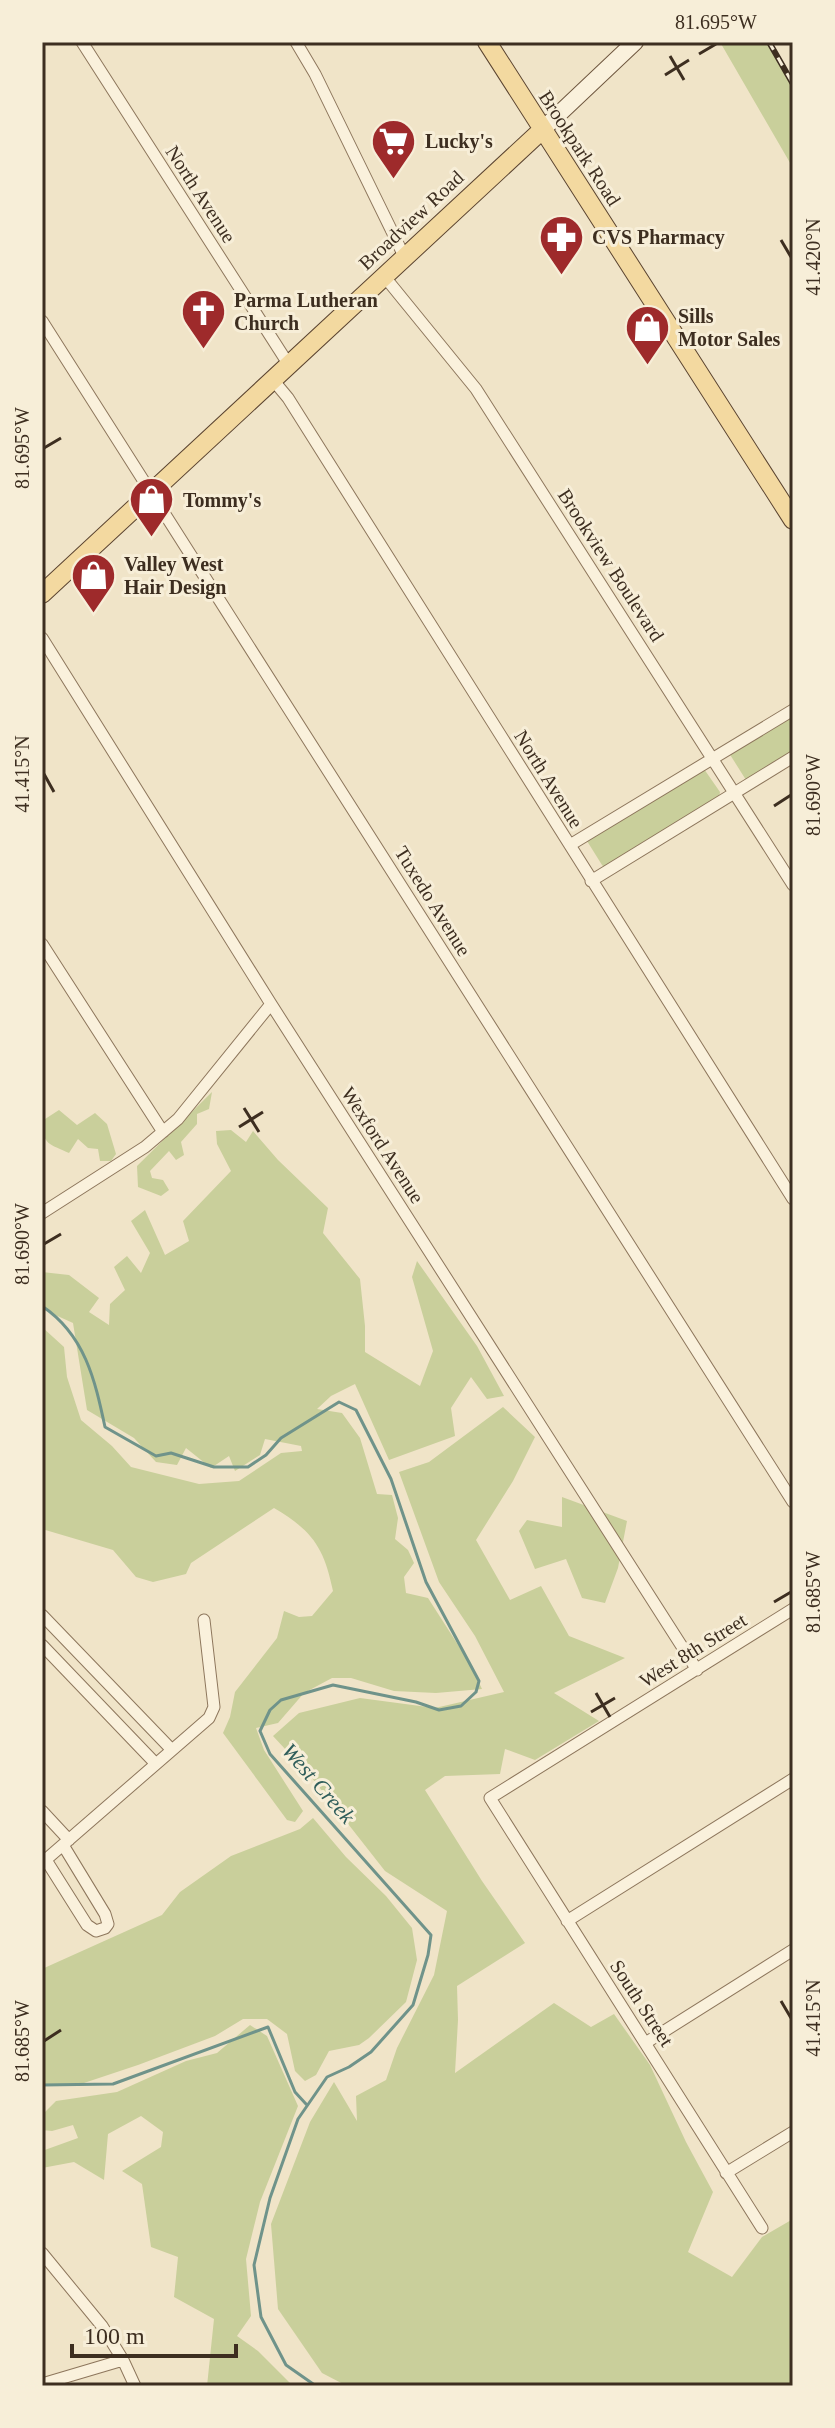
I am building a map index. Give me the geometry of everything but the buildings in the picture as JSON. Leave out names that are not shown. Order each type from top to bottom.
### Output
[{"type":"main road","name":"Brookpark Road","points":[[487,42],[793,520]]},
{"type":"main road","name":"Broadview Road","points":[[42,594],[635,42]]},
{"type":"street","name":"North Avenue","points":[[82,42],[289,365]]},
{"type":"street","points":[[296,42],[315,74],[404,256]]},
{"type":"street","name":"Brookview Boulevard","points":[[384,276],[476,389],[793,885]]},
{"type":"street","name":"Tuxedo Avenue","points":[[42,321],[793,1502]]},
{"type":"street","name":"North Avenue","points":[[273,380],[288,398],[793,1199]]},
{"type":"street","name":"Wexford Avenue","points":[[42,638],[271,1004],[697,1670]]},
{"type":"street","points":[[570,845],[793,710]]},
{"type":"street","points":[[591,881],[793,757]]},
{"type":"street","points":[[42,944],[163,1132]]},
{"type":"street","points":[[42,1213],[145,1147],[178,1119],[271,1004]]},
{"type":"street","name":"West 8th Street","points":[[490,1798],[793,1609]]},
{"type":"street","points":[[42,1615],[172,1750]]},
{"type":"street","points":[[47,1859],[209,1718],[214,1707],[204,1620]]},
{"type":"street","points":[[42,1645],[156,1764]]},
{"type":"street","points":[[567,1921],[793,1779]]},
{"type":"street","name":"South Street","points":[[490,1798],[762,2228]]},
{"type":"street","points":[[42,1811],[66,1842],[105,1914],[108,1924],[105,1928],[96,1931],[87,1925],[47,1859],[42,1843]]},
{"type":"street","points":[[647,2042],[793,1950]]},
{"type":"street","points":[[726,2173],[793,2132]]},
{"type":"street","points":[[42,2253],[102,2326],[135,2386]]},
{"type":"street","points":[[42,2384],[123,2360]]},
{"type":"green space","points":[[720,42],[769,42],[793,84],[793,168]]},
{"type":"green space","points":[[793,714],[793,751],[746,780],[729,753]]},
{"type":"green space","points":[[704,769],[720,792],[719,797],[604,867],[602,865],[587,841]]},
{"type":"green space","points":[[212,1092],[209,1109],[197,1114],[197,1124],[181,1142],[184,1155],[176,1160],[169,1151],[150,1171],[152,1178],[163,1180],[169,1190],[161,1196],[138,1187],[137,1166]]},
{"type":"green space","points":[[59,1110],[77,1125],[95,1113],[107,1124],[116,1154],[111,1161],[100,1161],[98,1149],[88,1148],[78,1139],[69,1153],[48,1143],[42,1121]]},
{"type":"green space","points":[[231,1130],[246,1142],[253,1131],[328,1208],[323,1233],[360,1279],[365,1352],[420,1386],[433,1351],[412,1277],[417,1261],[477,1346],[504,1396],[487,1399],[471,1377],[451,1408],[455,1436],[389,1460],[355,1384],[331,1396],[317,1409],[342,1413],[360,1438],[377,1494],[392,1495],[398,1518],[395,1539],[408,1550],[414,1563],[404,1577],[406,1593],[428,1598],[469,1662],[482,1689],[436,1693],[394,1691],[351,1678],[332,1678],[304,1693],[278,1723],[256,1728],[264,1750],[303,1811],[295,1822],[287,1820],[223,1733],[235,1692],[277,1638],[284,1611],[299,1617],[312,1616],[333,1591],[315,1542],[274,1508],[191,1563],[186,1574],[153,1582],[136,1577],[113,1550],[42,1529],[42,1327],[64,1347],[67,1377],[81,1420],[131,1467],[199,1484],[239,1481],[281,1453],[302,1451],[301,1446],[265,1439],[260,1455],[235,1471],[229,1456],[211,1468],[186,1448],[177,1465],[156,1462],[134,1438],[87,1410],[73,1323],[42,1309],[42,1272],[69,1275],[99,1298],[89,1312],[109,1325],[110,1304],[125,1290],[114,1267],[127,1256],[141,1273],[150,1253],[131,1221],[145,1210],[165,1255],[189,1241],[183,1221],[231,1171],[217,1144],[216,1131]]},
{"type":"green space","points":[[503,1407],[535,1437],[513,1481],[476,1540],[510,1600],[541,1586],[569,1636],[625,1658],[554,1693],[599,1721],[535,1760],[505,1749],[500,1774],[445,1776],[425,1790],[525,1943],[457,1986],[455,2073],[554,2003],[591,2027],[614,2014],[650,2065],[713,2192],[688,2252],[732,2277],[762,2237],[793,2219],[793,2386],[347,2386],[322,2373],[278,2309],[271,2224],[310,2122],[334,2082],[357,2121],[356,2096],[386,2080],[397,2048],[434,1975],[447,1911],[385,1871],[312,1778],[273,1736],[299,1713],[360,1698],[435,1708],[504,1692],[475,1636],[439,1582],[399,1472],[429,1462]]},
{"type":"green space","points":[[562,1497],[627,1521],[618,1568],[605,1603],[582,1598],[566,1559],[535,1569],[519,1531],[527,1520],[562,1527]]},
{"type":"green space","points":[[313,1818],[412,1928],[417,1960],[406,2002],[359,2045],[329,2051],[316,2075],[305,2081],[295,2071],[287,2034],[267,2019],[243,2019],[215,2036],[78,2085],[42,2085],[42,1969],[162,1915],[180,1892],[231,1856],[300,1829]]},
{"type":"green space","points":[[250,2025],[267,2036],[298,2106],[260,2202],[246,2259],[251,2316],[237,2336],[258,2351],[293,2386],[207,2386],[214,2319],[174,2297],[178,2257],[151,2247],[142,2184],[122,2171],[161,2147],[163,2132],[141,2116],[108,2134],[104,2180],[74,2162],[42,2168],[42,2151],[78,2138],[73,2125],[52,2131],[42,2130],[42,2115],[56,2101],[117,2092],[186,2061],[217,2053]]},
{"type":"waterway","name":"West Creek","points":[[42,1306],[69,1331],[86,1360],[105,1427],[156,1456],[171,1453],[214,1467],[248,1467],[266,1455],[281,1438],[339,1402],[356,1410],[391,1479],[426,1582],[479,1681],[476,1692],[461,1706],[439,1710],[416,1702],[333,1685],[281,1700],[270,1710],[260,1731],[270,1754],[431,1935],[413,2005],[371,2052],[327,2077],[298,2119],[270,2198],[254,2265],[261,2317],[286,2365],[316,2386]]},
{"type":"waterway","points":[[42,2085],[113,2084],[268,2027],[295,2092],[306,2104]]},
{"type":"railway","points":[[769,42],[793,84]]},
{"type":"place","name":"Lucky's","points":[[394,180]]},
{"type":"place","name":"CVS Pharmacy","points":[[561,276]]},
{"type":"place","name":"Parma Lutheran Church","points":[[203,351]]},
{"type":"place","name":"Sills Motor Sales","points":[[647,366]]},
{"type":"place","name":"Tommy's","points":[[152,539]]},
{"type":"place","name":"Valley West Hair Design","points":[[93,614]]}]
